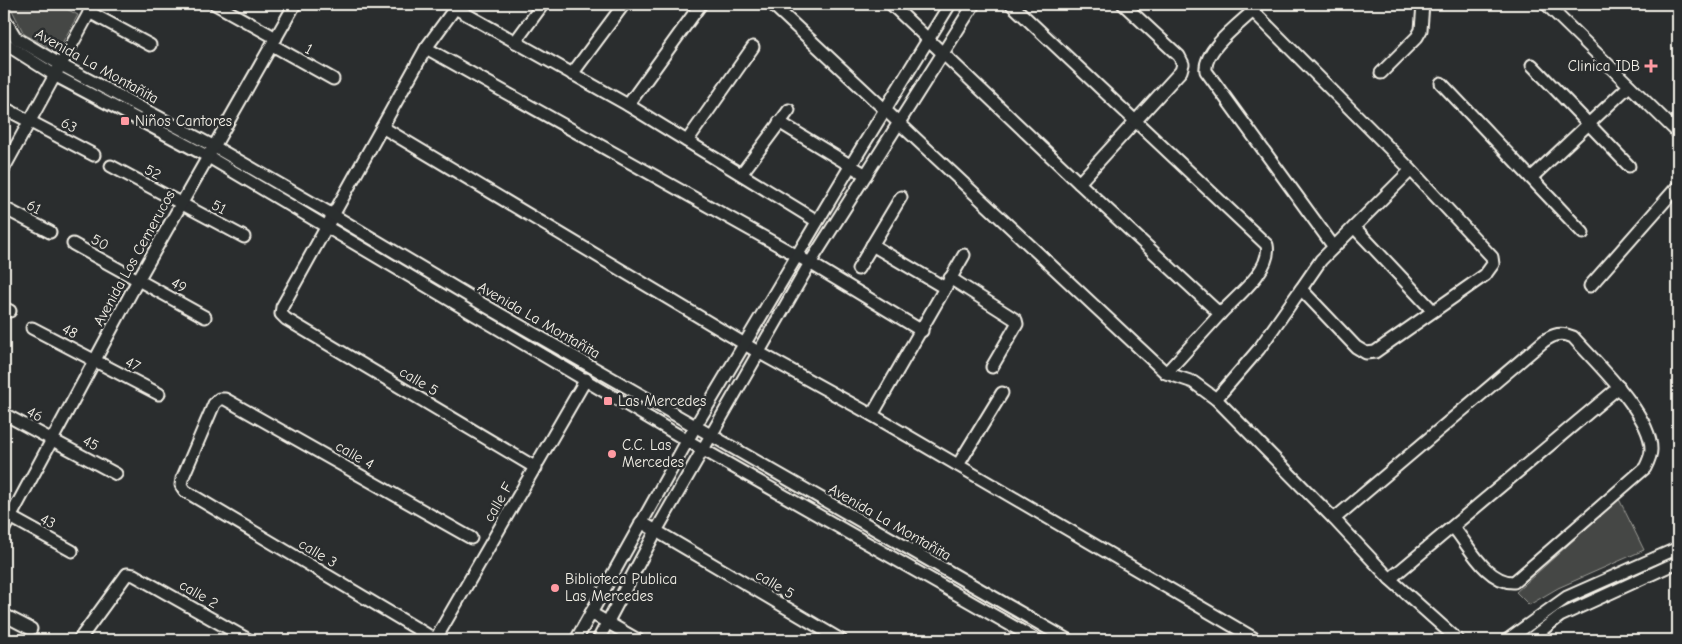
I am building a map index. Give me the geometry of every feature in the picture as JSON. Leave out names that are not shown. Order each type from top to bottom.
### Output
[{"type":"street","name":"1","points":[[215,4],[333,79]]},
{"type":"street","name":"Avenida Los Cemerucos","points":[[4,529],[7,515],[53,440],[138,280],[295,4]]},
{"type":"street","points":[[515,42],[543,4]]},
{"type":"street","points":[[572,74],[624,4]]},
{"type":"street","points":[[628,105],[700,4]]},
{"type":"street","points":[[772,4],[1166,373],[1193,382],[1216,399],[1390,579],[1458,640]]},
{"type":"street","points":[[890,4],[1079,184],[1220,314]]},
{"type":"street","points":[[576,640],[695,427],[817,221],[950,4]]},
{"type":"street","points":[[598,640],[656,531],[712,437],[758,352],[810,263],[974,4]]},
{"type":"street","points":[[1010,4],[1262,238],[1267,246],[1268,253],[1262,270],[1166,373]]},
{"type":"street","points":[[1079,184],[1181,71],[1183,64],[1179,56],[1123,4]]},
{"type":"street","points":[[1381,73],[1417,37],[1421,30],[1423,4]]},
{"type":"street","points":[[1546,4],[1678,133]]},
{"type":"street","points":[[327,226],[426,48],[456,6],[515,42],[628,105],[817,221]]},
{"type":"street","points":[[1301,289],[1356,347],[1366,353],[1375,352],[1485,275],[1493,264],[1492,257],[1411,170],[1249,7],[1211,52],[1205,64],[1206,71],[1334,246]]},
{"type":"street","points":[[4,168],[92,8],[150,45]]},
{"type":"street","name":"Avenida La Montañita","points":[[4,18],[16,38],[210,151],[327,226],[688,441],[1037,640]]},
{"type":"street","name":"Avenida La Montañita","points":[[4,43],[56,76],[210,151],[333,215],[712,437],[1068,640]]},
{"type":"street","points":[[687,141],[753,47]]},
{"type":"street","points":[[426,48],[810,263],[922,331]]},
{"type":"street","points":[[1532,65],[1628,166]]},
{"type":"street","points":[[1441,83],[1583,233]]},
{"type":"street","points":[[1531,178],[1629,86]]},
{"type":"street","name":"63","points":[[4,108],[94,155]]},
{"type":"street","points":[[742,174],[789,110]]},
{"type":"street","points":[[779,122],[866,174]]},
{"type":"street","points":[[382,127],[744,344],[872,415],[1257,640]]},
{"type":"street","name":"52","points":[[111,166],[182,203]]},
{"type":"street","points":[[1216,399],[1259,349],[1334,246],[1411,170]]},
{"type":"street","points":[[1590,286],[1678,186]]},
{"type":"street","points":[[858,269],[901,197]]},
{"type":"street","name":"51","points":[[182,203],[244,237]]},
{"type":"street","name":"61","points":[[4,208],[50,232]]},
{"type":"street","name":"calle 5","points":[[327,226],[282,307],[281,314],[286,320],[536,468]]},
{"type":"street","points":[[1354,227],[1433,311]]},
{"type":"street","name":"50","points":[[73,244],[138,280]]},
{"type":"street","points":[[872,245],[1016,320],[1017,324],[992,367]]},
{"type":"street","points":[[872,415],[964,255]]},
{"type":"street","name":"49","points":[[138,280],[205,317]]},
{"type":"street","name":"48","points":[[32,328],[94,361]]},
{"type":"street","points":[[1334,519],[1550,337],[1557,334],[1573,337],[1619,387],[1636,410],[1650,438],[1649,460],[1639,474],[1514,582],[1498,580],[1492,575],[1454,528]]},
{"type":"street","name":"47","points":[[94,361],[158,394]]},
{"type":"street","name":"calle F","points":[[436,640],[586,380]]},
{"type":"street","points":[[1390,579],[1454,528],[1619,387]]},
{"type":"street","points":[[958,465],[1002,393]]},
{"type":"street","name":"calle 3","points":[[225,399],[219,399],[214,404],[203,429],[182,479],[181,485],[185,491],[436,640]]},
{"type":"street","name":"calle 4","points":[[225,399],[471,538]]},
{"type":"street","name":"46","points":[[4,414],[53,440]]},
{"type":"street","name":"45","points":[[53,440],[116,474]]},
{"type":"street","name":"43","points":[[7,515],[72,551]]},
{"type":"street","name":"calle 5","points":[[641,522],[841,640]]},
{"type":"street","points":[[1507,640],[1567,597],[1678,548]]},
{"type":"street","points":[[1529,640],[1560,616],[1678,562]]},
{"type":"street","name":"calle 2","points":[[78,640],[127,574],[134,575],[249,640]]},
{"type":"street","points":[[591,613],[638,640]]},
{"type":"street","points":[[4,615],[31,629]]},
{"type":"shaded area","points":[[9,4],[57,4],[78,15],[57,52],[24,34]]},
{"type":"shaded area","points":[[1619,499],[1644,550],[1558,588],[1529,605],[1516,592]]},
{"type":"place","name":"Clinica IDB","points":[[1651,66]]},
{"type":"place","name":"Niños Cantores","points":[[125,121]]},
{"type":"place","name":"Las Mercedes","points":[[608,401]]},
{"type":"place","name":"C.C. Las Mercedes","points":[[612,454]]},
{"type":"place","name":"Biblioteca Publica Las Mercedes","points":[[555,588]]}]
